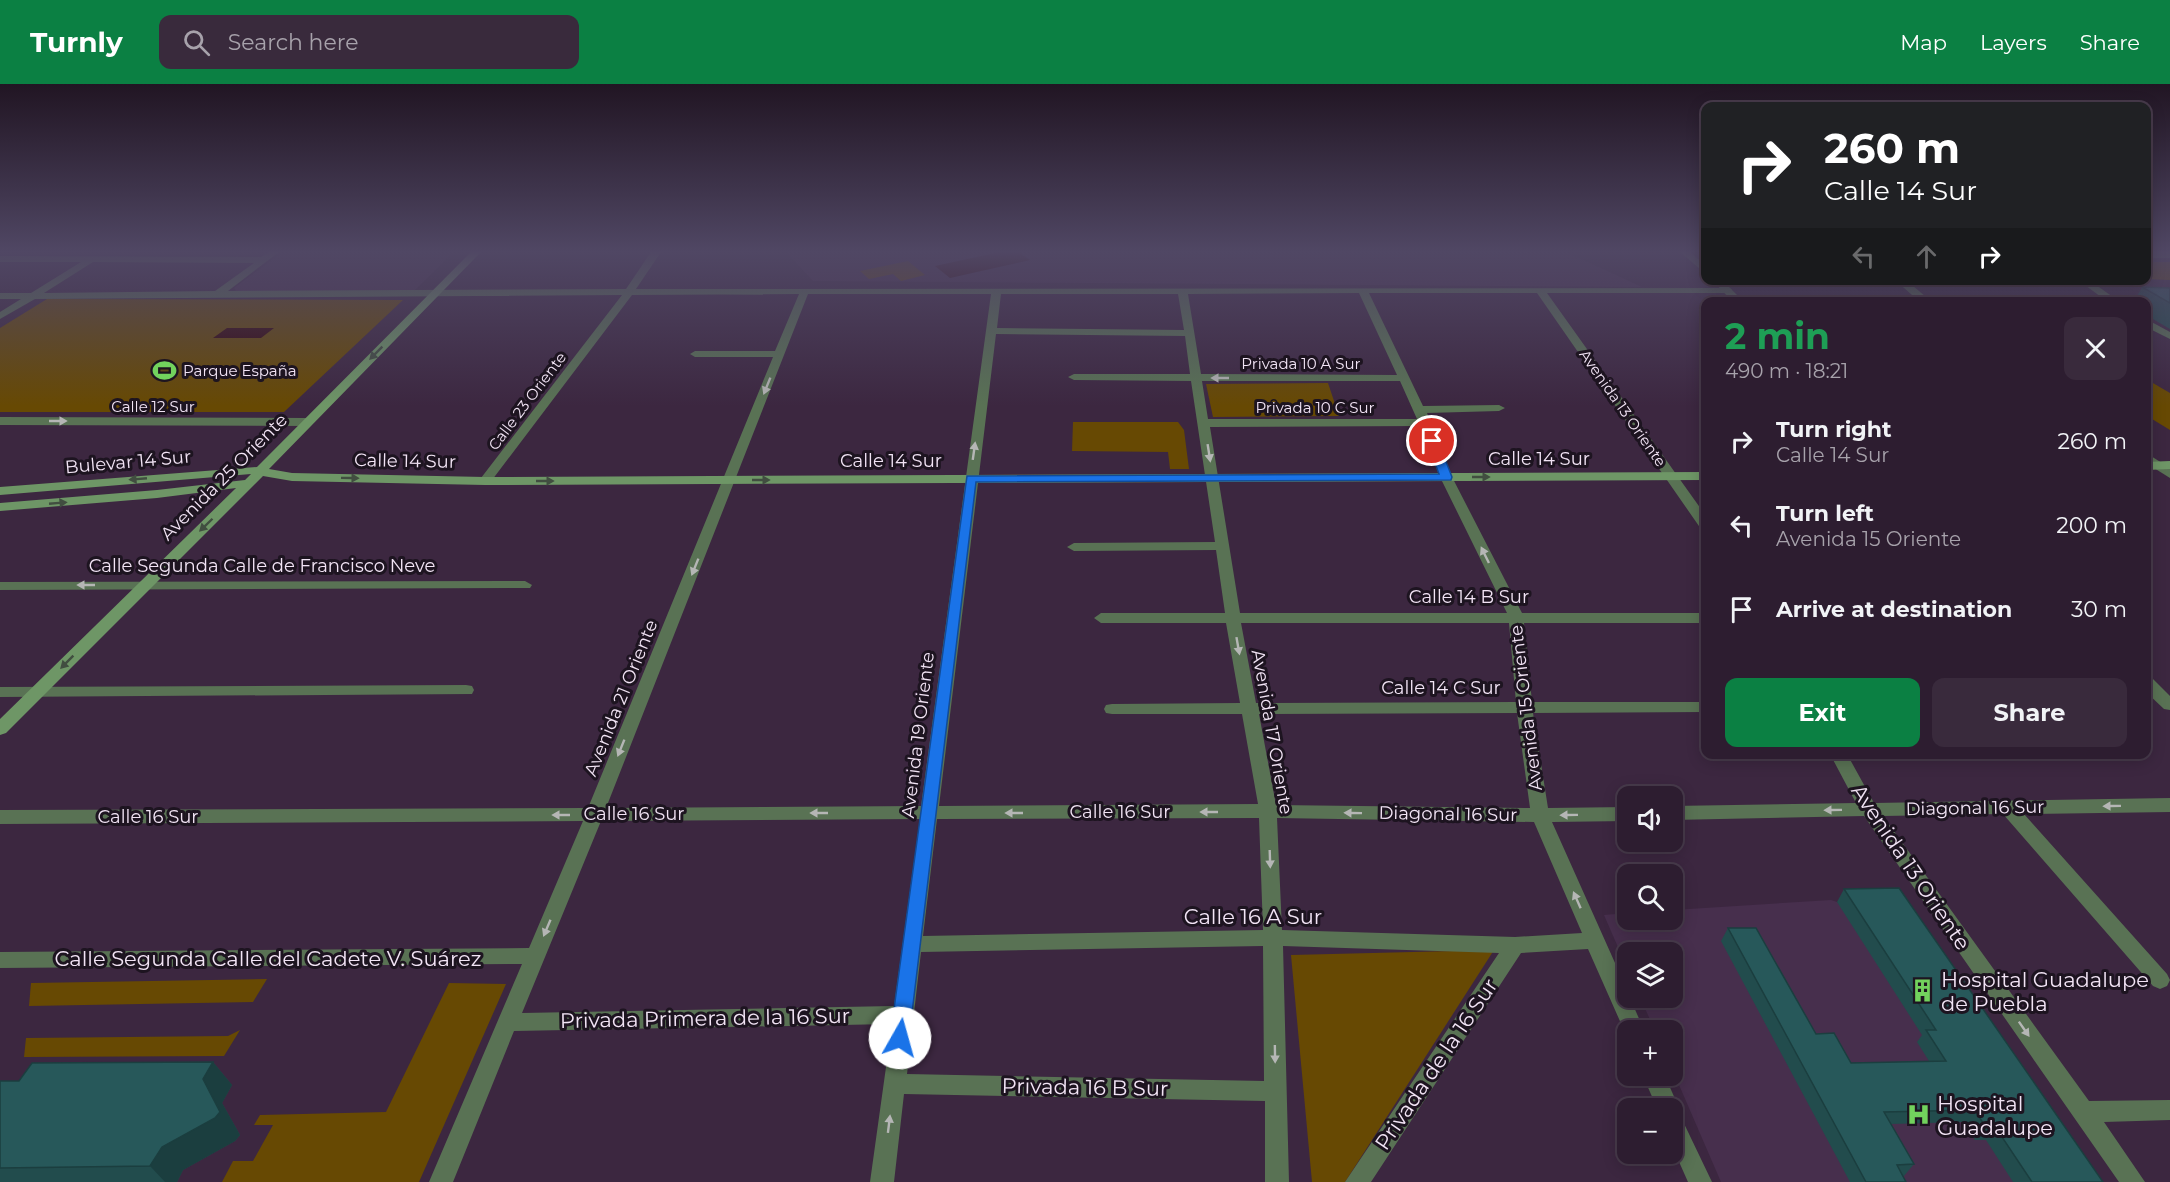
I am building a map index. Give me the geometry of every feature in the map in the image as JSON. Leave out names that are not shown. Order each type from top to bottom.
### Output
[{"type":"main road","name":"Avenida 25 Oriente","points":[[0,729],[248,484],[306,422],[425,303]]},
{"type":"main road","name":"Calle 14 Sur","points":[[259,471],[292,477],[485,481],[1701,476]]},
{"type":"main road","name":"Bulevar 14 Sur","points":[[0,491],[259,471]]},
{"type":"main road","name":"Calle 14 Sur","points":[[248,484],[292,477]]},
{"type":"main road","name":"Bulevar 14 Sur","points":[[0,507],[248,484]]},
{"type":"street","points":[[0,316],[21,303]]},
{"type":"street","name":"Calle 23 Oriente","points":[[485,481],[620,303]]},
{"type":"street","name":"Avenida 21 Oriente","points":[[441,1182],[594,814],[800,303]]},
{"type":"street","name":"Avenida 19 Oriente","points":[[882,1182],[994,303]]},
{"type":"street","name":"Avenida 17 Oriente","points":[[1185,303],[1233,618],[1268,811],[1273,938],[1277,1182]]},
{"type":"street","name":"Avenida 15 Oriente","points":[[1369,303],[1422,416],[1446,477],[1516,617],[1524,707],[1540,815],[1630,1020]]},
{"type":"street","name":"Avenida 13 Oriente","points":[[1549,303],[1701,519]]},
{"type":"street","points":[[2151,325],[2170,336]]},
{"type":"street","points":[[990,331],[1190,333]]},
{"type":"street","points":[[695,354],[780,354]]},
{"type":"street","name":"Privada 10 A Sur","points":[[1074,377],[1404,378]]},
{"type":"street","name":"Privada 10 C Sur","points":[[1204,423],[1422,416],[1499,408]]},
{"type":"street","name":"Calle 12 Sur","points":[[0,421],[306,422]]},
{"type":"street","points":[[2158,466],[2170,474]]},
{"type":"street","points":[[1074,546],[1223,546]]},
{"type":"street","name":"Calle Segunda Calle de Francisco Neve","points":[[0,586],[525,585]]},
{"type":"street","name":"Calle 14 B Sur","points":[[1101,618],[1701,618]]},
{"type":"street","points":[[2151,687],[2170,705]]},
{"type":"street","points":[[0,692],[466,690]]},
{"type":"street","name":"Calle 14 C Sur","points":[[1112,709],[1701,707]]},
{"type":"street","name":"Avenida 13 Oriente","points":[[1841,759],[1868,809],[2133,1182]]},
{"type":"street","name":"Diagonal 16 Sur","points":[[1683,813],[2170,805]]},
{"type":"street","points":[[2008,808],[2160,980]]},
{"type":"street","name":"Calle 16 Sur","points":[[0,817],[1268,811]]},
{"type":"street","name":"Diagonal 16 Sur","points":[[1268,811],[1617,814]]},
{"type":"street","name":"Calle 16 A Sur","points":[[912,944],[1273,938],[1515,945],[1595,940]]},
{"type":"street","name":"Privada de la 16 Sur","points":[[1357,1182],[1515,945]]},
{"type":"street","name":"Calle Segunda Calle del Cadete V. Suárez","points":[[0,960],[535,956]]},
{"type":"street","name":"Privada Primera de la 16 Sur","points":[[508,1022],[902,1015]]},
{"type":"street","name":"Privada 16 B Sur","points":[[894,1084],[1276,1091]]},
{"type":"street","points":[[2082,1112],[2170,1110]]},
{"type":"street","points":[[1683,1144],[1700,1182]]},
{"type":"shaded area","name":"Parque España","points":[[40,303],[400,303],[284,412],[0,412],[0,328]]},
{"type":"shaded area","points":[[227,328],[274,328],[261,338],[213,338]]},
{"type":"shaded area","points":[[2151,382],[2170,393],[2170,430],[2152,419]]},
{"type":"shaded area","points":[[1328,383],[1339,416],[1213,417],[1206,384]]},
{"type":"shaded area","points":[[1073,422],[1178,422],[1184,430],[1189,469],[1170,469],[1168,452],[1072,451]]},
{"type":"shaded area","points":[[1831,900],[1837,902],[2083,1182],[1721,1182],[1679,1086],[1683,1086],[1683,1020],[1650,1020],[1645,1008],[1683,1008],[1683,942],[1617,942],[1617,945],[1604,915],[1617,914],[1617,930],[1683,930],[1683,909]]},
{"type":"shaded area","points":[[1494,950],[1345,1182],[1312,1182],[1291,955]]},
{"type":"shaded area","points":[[267,979],[253,1002],[29,1006],[31,983]]},
{"type":"shaded area","points":[[449,983],[506,984],[419,1182],[222,1182],[233,1161],[253,1161],[273,1125],[254,1125],[260,1115],[386,1112]]},
{"type":"shaded area","points":[[240,1030],[224,1056],[24,1057],[26,1038],[228,1036]]},
{"type":"building","name":"Hospital Guadalupe de Puebla","points":[[1899,888],[2103,1182],[2032,1182],[1996,1128],[1986,1128],[1975,1110],[1884,1112],[1914,1164],[1897,1165],[1906,1182],[1866,1182],[1728,928],[1756,928],[1816,1034],[1834,1033],[1851,1063],[1946,1061],[1926,1030],[1936,1030],[1844,889]]},
{"type":"building","points":[[213,1062],[203,1079],[220,1112],[215,1118],[162,1147],[150,1166],[0,1168],[0,1081],[19,1081],[32,1063]]},
{"type":"place","name":"Parque España","points":[[165,370]]},
{"type":"place","name":"Hospital Guadalupe de Puebla","points":[[1923,991]]},
{"type":"place","name":"Hospital Guadalupe","points":[[1919,1115]]},
{"type":"route","points":[[900,1038],[971,479],[1446,477],[1432,441]]}]
